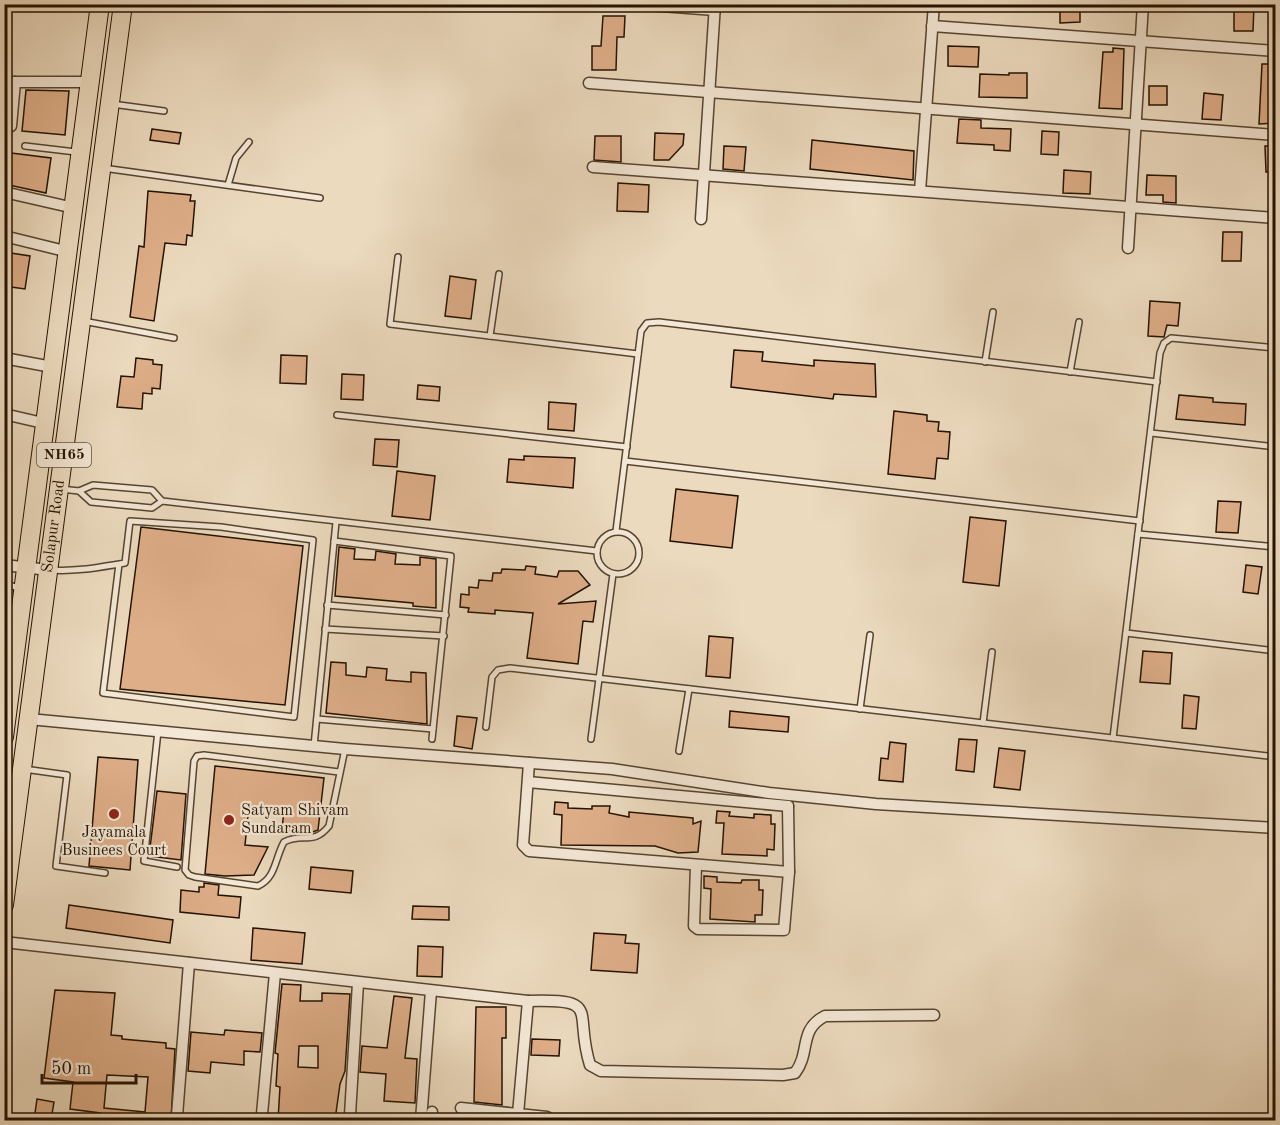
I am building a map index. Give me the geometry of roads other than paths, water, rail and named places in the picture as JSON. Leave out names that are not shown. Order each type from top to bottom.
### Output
[{"type":"highway","name":"Solapur Road","points":[[4,737],[7,696],[24,589],[100,4]]},
{"type":"highway","name":"Solapur Road","points":[[4,905],[123,4]]},
{"type":"street","points":[[634,4],[715,7],[701,219]]},
{"type":"street","points":[[920,191],[934,4]]},
{"type":"street","points":[[1128,248],[1143,4]]},
{"type":"street","points":[[932,26],[1275,51]]},
{"type":"street","points":[[4,129],[10,126],[10,82],[90,82]]},
{"type":"street","points":[[589,82],[1275,135]]},
{"type":"street","points":[[593,167],[1275,218]]},
{"type":"street","points":[[4,192],[74,208]]},
{"type":"street","points":[[4,236],[69,252]]},
{"type":"street","points":[[4,358],[52,367]]},
{"type":"street","points":[[4,414],[44,423]]},
{"type":"street","points":[[4,565],[49,570]]},
{"type":"street","points":[[29,719],[345,749],[612,769],[770,793],[876,804],[1275,828]]},
{"type":"street","points":[[529,763],[524,849],[696,866],[789,872]]},
{"type":"street","points":[[528,782],[788,806]]},
{"type":"street","points":[[770,793],[788,806]]},
{"type":"street","points":[[696,866],[694,926],[702,931],[784,930],[789,872],[788,806]]},
{"type":"street","points":[[4,942],[528,1001],[565,1000],[575,1003],[582,1011],[590,1065],[601,1071],[783,1075],[795,1073],[803,1063],[808,1030],[814,1022],[825,1016],[934,1015]]},
{"type":"street","points":[[177,1116],[189,963]]},
{"type":"street","points":[[262,1114],[275,973]]},
{"type":"street","points":[[350,1115],[358,982]]},
{"type":"street","points":[[421,1120],[431,990]]},
{"type":"street","points":[[518,1114],[528,1001]]},
{"type":"street","points":[[461,1108],[547,1117],[546,1120]]},
{"type":"lane","points":[[110,104],[164,111]]},
{"type":"lane","points":[[228,185],[236,158],[249,142]]},
{"type":"lane","points":[[25,146],[81,152]]},
{"type":"lane","points":[[102,167],[320,198]]},
{"type":"lane","points":[[398,257],[390,324],[638,354]]},
{"type":"lane","points":[[490,336],[500,274]]},
{"type":"lane","points":[[985,362],[993,312]]},
{"type":"lane","points":[[81,321],[174,338]]},
{"type":"lane","points":[[616,531],[641,331],[647,323],[659,322],[1157,382]]},
{"type":"lane","points":[[1070,372],[1079,322]]},
{"type":"lane","points":[[1113,738],[1160,353],[1164,343],[1171,338],[1275,348]]},
{"type":"lane","points":[[337,415],[627,447]]},
{"type":"lane","points":[[1151,433],[1275,447]]},
{"type":"lane","points":[[625,461],[1140,521]]},
{"type":"lane","points":[[59,489],[79,491],[93,485],[152,490],[162,501],[597,551]]},
{"type":"lane","points":[[79,491],[91,502],[152,508],[162,501]]},
{"type":"lane","points":[[49,570],[76,572],[119,564],[125,564],[130,521],[221,527],[313,540],[294,717],[104,693],[119,564]]},
{"type":"lane","points":[[314,746],[336,522]]},
{"type":"lane","points":[[616,531],[631,535],[636,541],[640,555],[638,562],[627,573],[613,574],[601,566],[597,551],[603,538],[616,531]]},
{"type":"lane","points":[[1138,534],[1275,547]]},
{"type":"lane","points":[[334,541],[452,556],[432,739]]},
{"type":"lane","points":[[591,739],[613,574]]},
{"type":"lane","points":[[4,584],[24,589]]},
{"type":"lane","points":[[327,605],[446,615]]},
{"type":"lane","points":[[325,629],[444,636]]},
{"type":"lane","points":[[1126,633],[1275,651]]},
{"type":"lane","points":[[860,709],[870,635]]},
{"type":"lane","points":[[983,723],[992,652]]},
{"type":"lane","points":[[486,727],[492,676],[498,670],[510,668],[1275,757]]},
{"type":"lane","points":[[679,751],[689,689]]},
{"type":"lane","points":[[317,719],[433,729]]},
{"type":"lane","points":[[158,731],[144,861],[177,867]]},
{"type":"lane","points":[[339,772],[204,754],[196,756],[185,870],[189,875],[195,877],[258,886],[267,882],[273,873],[284,842],[293,837],[312,839],[321,836],[329,826],[345,749]]},
{"type":"lane","points":[[22,769],[67,775],[56,866],[105,873]]},
{"type":"place","name":"Jayamala Businees Court","points":[[114,814]]},
{"type":"place","name":"Satyam Shivam Sundaram","points":[[229,820]]}]
